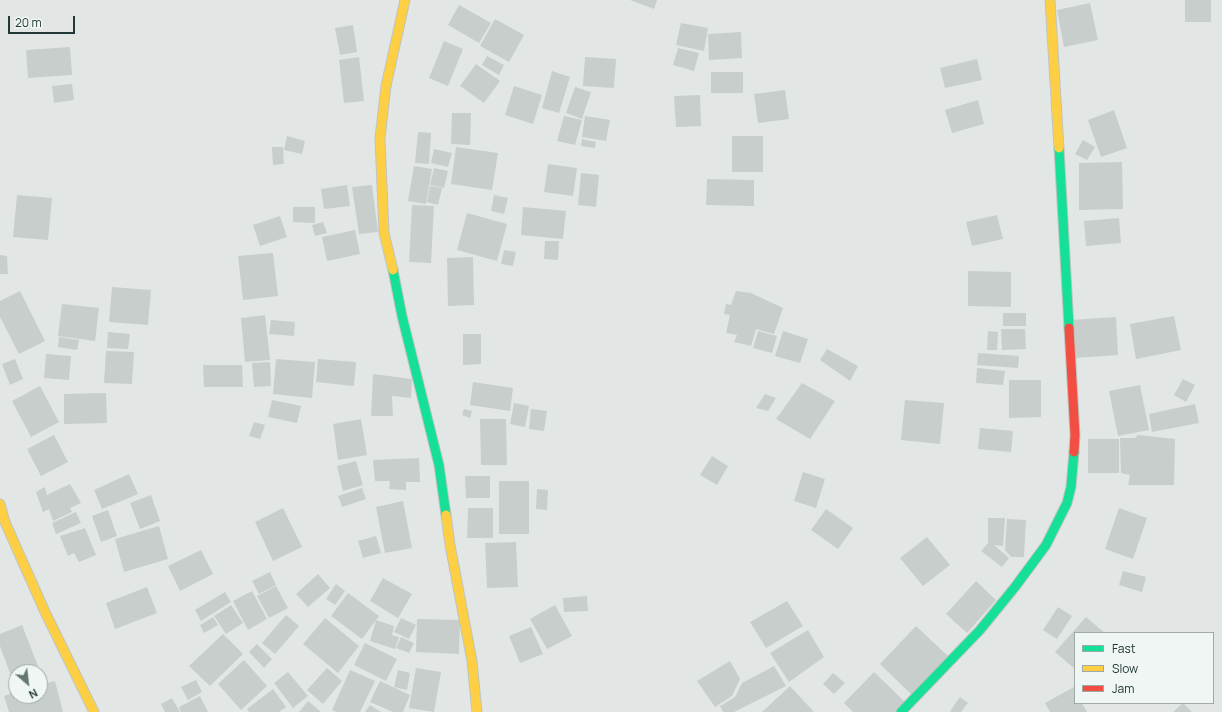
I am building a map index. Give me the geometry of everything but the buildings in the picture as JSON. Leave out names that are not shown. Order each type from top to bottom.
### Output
[{"type":"street","points":[[405,0],[386,86],[380,138],[384,233],[393,268],[402,316],[439,465],[450,545],[472,661],[477,712]]},
{"type":"street","points":[[901,712],[980,630],[1028,569],[1046,545],[1067,503],[1071,487],[1075,435],[1050,0]]},
{"type":"street","points":[[0,504],[6,522],[45,612],[94,712]]},
{"type":"traffic: fast","points":[[1059,148],[1069,328]]},
{"type":"traffic: fast","points":[[393,270],[402,316],[439,465],[446,515]]},
{"type":"traffic: fast","points":[[901,712],[980,630],[1015,587],[1046,545],[1067,503],[1071,487],[1074,452]]},
{"type":"traffic: slow","points":[[393,270],[384,233],[380,138],[386,86],[405,0]]},
{"type":"traffic: slow","points":[[1050,0],[1059,148]]},
{"type":"traffic: slow","points":[[0,504],[5,522],[45,612],[94,712]]},
{"type":"traffic: slow","points":[[446,515],[450,545],[472,661],[477,712]]},
{"type":"traffic: jam","points":[[1069,328],[1075,435],[1074,452]]}]
